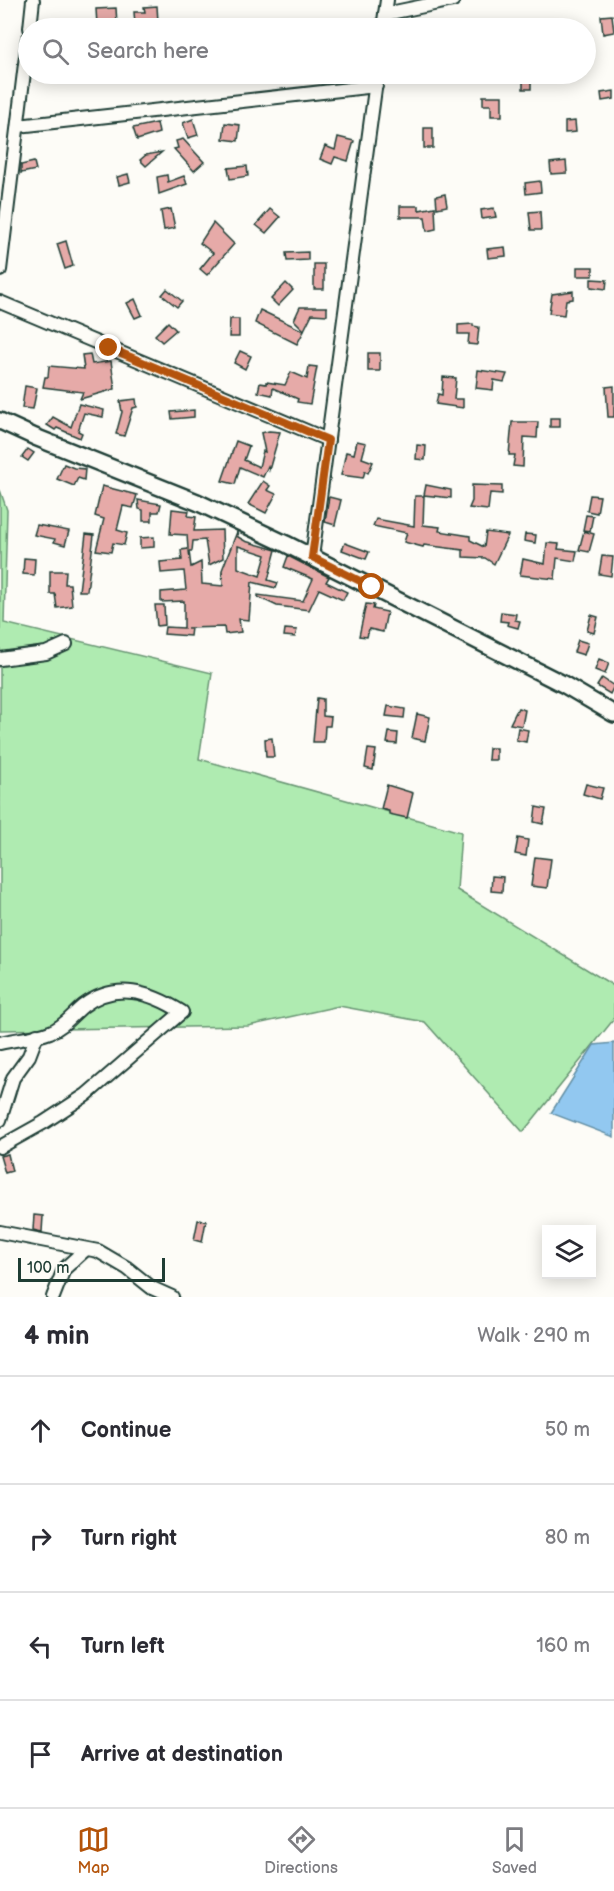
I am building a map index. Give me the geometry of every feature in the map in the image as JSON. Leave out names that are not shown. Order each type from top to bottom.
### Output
[{"type":"main road","points":[[0,421],[34,437],[197,502],[312,557],[563,684],[614,714]]},
{"type":"street","points":[[31,18],[33,0]]},
{"type":"street","points":[[384,18],[387,0]]},
{"type":"street","points":[[385,14],[453,0]]},
{"type":"street","points":[[0,270],[23,84]]},
{"type":"street","points":[[18,126],[345,84]]},
{"type":"street","points":[[312,557],[375,84]]},
{"type":"street","points":[[0,302],[328,440]]},
{"type":"street","points":[[0,659],[46,653],[66,644]]},
{"type":"street","points":[[0,1043],[50,1032],[64,1024],[94,998],[118,992],[137,991],[164,1001],[182,1012],[86,1095],[0,1147]]},
{"type":"street","points":[[0,1120],[12,1078],[29,1056],[37,1035]]},
{"type":"street","points":[[0,1232],[98,1251],[127,1268],[152,1288],[172,1297]]},
{"type":"street","points":[[64,1269],[61,1259],[65,1245]]},
{"type":"street","points":[[54,1297],[64,1269],[86,1249]]},
{"type":"green space","points":[[0,490],[7,510],[4,623],[212,673],[199,759],[461,832],[457,890],[614,986],[614,1019],[523,1132],[425,1022],[339,1006],[248,1026],[0,1030]]},
{"type":"water","points":[[614,1043],[614,1137],[551,1113],[594,1045]]},
{"type":"building","points":[[157,6],[158,18],[134,18],[134,12],[145,12],[144,7]]},
{"type":"building","points":[[116,8],[117,18],[97,18],[96,9]]},
{"type":"building","points":[[612,15],[614,32],[603,34],[601,16]]},
{"type":"building","points":[[523,84],[531,84],[531,89],[523,89]]},
{"type":"building","points":[[614,91],[614,99],[602,101],[601,93]]},
{"type":"building","points":[[483,96],[502,96],[502,116],[491,116],[491,105],[483,105]]},
{"type":"building","points":[[193,119],[198,135],[188,138],[183,123]]},
{"type":"building","points":[[575,121],[576,132],[565,133],[565,122]]},
{"type":"building","points":[[157,123],[159,133],[137,140],[133,128]]},
{"type":"building","points":[[225,123],[240,125],[238,141],[223,139]]},
{"type":"building","points":[[424,128],[433,128],[433,148],[424,148]]},
{"type":"building","points":[[338,137],[354,141],[348,161],[335,157],[332,164],[320,159],[325,146],[335,150]]},
{"type":"building","points":[[183,139],[204,162],[194,171],[174,149],[178,148],[176,141]]},
{"type":"building","points":[[162,152],[146,166],[140,160],[146,155]]},
{"type":"building","points":[[566,161],[567,173],[551,174],[550,163]]},
{"type":"building","points":[[34,162],[36,170],[21,173],[21,165]]},
{"type":"building","points":[[247,166],[248,176],[230,179],[228,168]]},
{"type":"building","points":[[128,174],[130,182],[119,185],[117,177]]},
{"type":"building","points":[[167,175],[168,182],[184,176],[187,184],[159,194],[157,177]]},
{"type":"building","points":[[540,181],[541,192],[526,194],[525,183]]},
{"type":"building","points":[[445,194],[447,206],[437,208],[436,196]]},
{"type":"building","points":[[400,206],[419,206],[419,210],[435,207],[436,229],[427,231],[425,217],[400,217]]},
{"type":"building","points":[[494,208],[496,217],[482,219],[481,210]]},
{"type":"building","points":[[171,209],[175,228],[164,230],[161,211]]},
{"type":"building","points":[[270,209],[280,217],[266,233],[256,225]]},
{"type":"building","points":[[540,211],[541,230],[531,230],[529,212]]},
{"type":"building","points":[[213,223],[234,244],[207,275],[200,269],[213,253],[200,243]]},
{"type":"building","points":[[66,241],[73,266],[65,269],[57,244]]},
{"type":"building","points":[[505,247],[506,256],[488,258],[487,249]]},
{"type":"building","points":[[308,252],[308,260],[287,261],[286,253]]},
{"type":"building","points":[[314,264],[324,264],[324,289],[314,289]]},
{"type":"building","points":[[577,267],[593,267],[593,276],[577,276]]},
{"type":"building","points":[[591,279],[607,280],[606,289],[591,287]]},
{"type":"building","points":[[286,283],[293,290],[278,306],[271,299]]},
{"type":"building","points":[[167,289],[182,301],[177,307],[162,295]]},
{"type":"building","points":[[573,291],[573,299],[566,300],[564,315],[549,313],[552,294]]},
{"type":"building","points":[[135,299],[142,315],[135,318],[127,303]]},
{"type":"building","points":[[300,307],[327,307],[327,315],[312,314],[304,330],[294,320]]},
{"type":"building","points":[[260,310],[304,331],[297,344],[255,323]]},
{"type":"building","points":[[230,319],[239,319],[239,337],[229,337]]},
{"type":"building","points":[[168,322],[176,330],[162,342],[155,335]]},
{"type":"building","points":[[473,324],[479,327],[477,345],[468,344],[469,334],[458,334],[458,325]]},
{"type":"building","points":[[240,351],[251,356],[245,369],[234,363]]},
{"type":"building","points":[[368,353],[380,353],[380,371],[368,371]]},
{"type":"building","points":[[90,354],[92,364],[111,361],[115,389],[80,399],[83,392],[43,387],[45,377],[48,377],[49,366],[84,369],[82,355]]},
{"type":"building","points":[[309,366],[317,367],[310,404],[297,402],[298,399],[273,388],[272,395],[258,392],[260,383],[285,385],[291,372],[307,379]]},
{"type":"building","points":[[478,370],[507,374],[504,382],[494,380],[493,390],[476,388]]},
{"type":"building","points":[[443,377],[456,378],[454,399],[463,399],[463,408],[436,404],[438,394],[442,395]]},
{"type":"building","points":[[25,386],[37,388],[33,409],[22,408]]},
{"type":"building","points":[[614,386],[614,417],[608,417],[606,387]]},
{"type":"building","points":[[136,399],[137,407],[133,408],[124,436],[116,434],[122,412],[120,401]]},
{"type":"building","points":[[79,404],[104,410],[103,417],[84,413],[78,431],[82,433],[80,438],[47,425],[53,417],[71,427]]},
{"type":"building","points":[[194,410],[194,417],[172,419],[171,412]]},
{"type":"building","points":[[550,418],[560,418],[560,427],[550,427]]},
{"type":"building","points":[[512,422],[538,422],[537,438],[524,437],[523,467],[513,466],[515,455],[509,455]]},
{"type":"building","points":[[280,432],[269,470],[268,466],[263,477],[240,467],[235,484],[222,481],[236,441],[249,446],[244,460],[259,467],[263,451],[265,452],[261,433]]},
{"type":"building","points":[[357,441],[366,443],[362,458],[373,462],[368,473],[365,471],[363,478],[341,475],[346,452],[354,454]]},
{"type":"building","points":[[417,445],[426,446],[425,460],[416,459]]},
{"type":"building","points":[[28,449],[34,453],[28,461],[22,457]]},
{"type":"building","points":[[64,464],[85,469],[84,480],[78,478],[74,486],[57,479]]},
{"type":"building","points":[[263,481],[270,486],[267,490],[276,494],[266,513],[248,504]]},
{"type":"building","points":[[426,485],[451,490],[451,498],[424,495]]},
{"type":"building","points":[[472,485],[502,486],[502,494],[490,493],[488,510],[469,508],[472,501]]},
{"type":"building","points":[[102,486],[137,495],[133,508],[123,506],[117,530],[127,533],[124,545],[113,543],[111,552],[96,550],[104,519],[95,516]]},
{"type":"building","points":[[590,495],[600,496],[597,513],[587,511]]},
{"type":"building","points":[[415,496],[424,496],[423,525],[440,527],[439,531],[470,536],[470,540],[484,547],[486,532],[508,535],[494,564],[485,558],[463,557],[463,550],[424,545],[423,547],[404,542],[407,533],[373,526],[376,519],[414,526]]},
{"type":"building","points":[[329,497],[341,500],[335,525],[325,522]]},
{"type":"building","points":[[138,500],[161,504],[159,512],[152,512],[152,521],[143,521],[143,510],[139,509]]},
{"type":"building","points":[[172,509],[189,511],[188,516],[196,517],[194,531],[222,530],[223,558],[209,565],[205,540],[193,541],[192,551],[189,551],[191,567],[201,562],[202,584],[223,586],[222,570],[237,532],[238,537],[245,541],[276,550],[268,580],[278,583],[276,588],[252,582],[249,620],[239,619],[241,632],[225,634],[224,627],[187,628],[191,628],[190,636],[164,634],[165,627],[184,628],[184,601],[161,602],[161,592],[186,590],[184,571],[161,573],[160,562],[182,560],[181,550],[188,549],[187,535],[170,534]],"holes":[[[238,546],[266,555],[260,576],[238,568]]]},
{"type":"building","points":[[586,515],[593,516],[590,531],[583,530]]},
{"type":"building","points":[[37,525],[69,531],[65,545],[54,542],[55,539],[34,535]]},
{"type":"building","points":[[584,531],[594,534],[589,552],[579,550]]},
{"type":"building","points":[[86,534],[94,535],[87,591],[79,591]]},
{"type":"building","points":[[525,534],[536,535],[535,543],[524,541]]},
{"type":"building","points":[[154,537],[154,547],[140,548],[140,538]]},
{"type":"building","points":[[345,543],[369,552],[366,559],[342,550]]},
{"type":"building","points":[[547,543],[559,544],[558,549],[577,551],[575,561],[557,558],[555,579],[520,575],[523,559],[545,564]]},
{"type":"building","points":[[288,556],[329,577],[326,582],[347,592],[343,600],[319,589],[309,610],[277,606],[258,597],[258,595],[303,601],[313,579],[284,567]]},
{"type":"building","points":[[602,556],[613,557],[611,576],[599,574]]},
{"type":"building","points":[[24,558],[35,559],[34,575],[23,574]]},
{"type":"building","points":[[50,571],[66,571],[65,584],[70,584],[72,606],[57,608],[55,594],[50,594]]},
{"type":"building","points":[[366,604],[374,605],[373,609],[387,612],[383,632],[369,629],[367,637],[359,636]]},
{"type":"building","points":[[155,605],[164,605],[165,625],[157,626]]},
{"type":"building","points":[[501,612],[516,614],[515,620],[520,621],[518,628],[507,625],[508,622],[500,621]]},
{"type":"building","points":[[591,615],[598,617],[594,633],[587,631]]},
{"type":"building","points":[[285,629],[297,630],[295,637],[284,636]]},
{"type":"building","points":[[578,640],[588,643],[584,655],[574,652]]},
{"type":"building","points":[[599,659],[609,663],[605,674],[595,670]]},
{"type":"building","points":[[602,678],[614,686],[610,694],[597,686]]},
{"type":"building","points":[[317,698],[323,699],[323,716],[331,717],[330,726],[325,726],[324,742],[313,742]]},
{"type":"building","points":[[388,706],[405,709],[404,718],[386,716]]},
{"type":"building","points":[[518,708],[525,710],[522,726],[510,724]]},
{"type":"building","points":[[417,714],[430,717],[425,741],[412,738]]},
{"type":"building","points":[[518,728],[528,730],[526,742],[516,740]]},
{"type":"building","points":[[389,732],[398,733],[397,744],[387,743]]},
{"type":"building","points":[[272,738],[274,757],[266,757],[265,739]]},
{"type":"building","points":[[489,748],[496,748],[496,760],[488,760]]},
{"type":"building","points":[[368,749],[376,750],[373,770],[365,768]]},
{"type":"building","points":[[586,784],[603,788],[600,799],[583,794]]},
{"type":"building","points":[[387,785],[413,793],[407,818],[389,814],[389,811],[381,809]]},
{"type":"building","points":[[536,807],[546,809],[543,824],[534,822]]},
{"type":"building","points":[[518,838],[528,840],[526,856],[515,854]]},
{"type":"building","points":[[535,857],[551,859],[547,888],[531,886]]},
{"type":"building","points":[[492,876],[503,877],[502,892],[491,891]]},
{"type":"building","points":[[8,1154],[12,1171],[5,1173],[0,1156]]},
{"type":"building","points":[[34,1215],[43,1216],[42,1232],[33,1230]]},
{"type":"building","points":[[198,1220],[206,1221],[202,1242],[194,1240]]},
{"type":"route","points":[[109,348],[328,440],[312,557],[372,587]]}]
